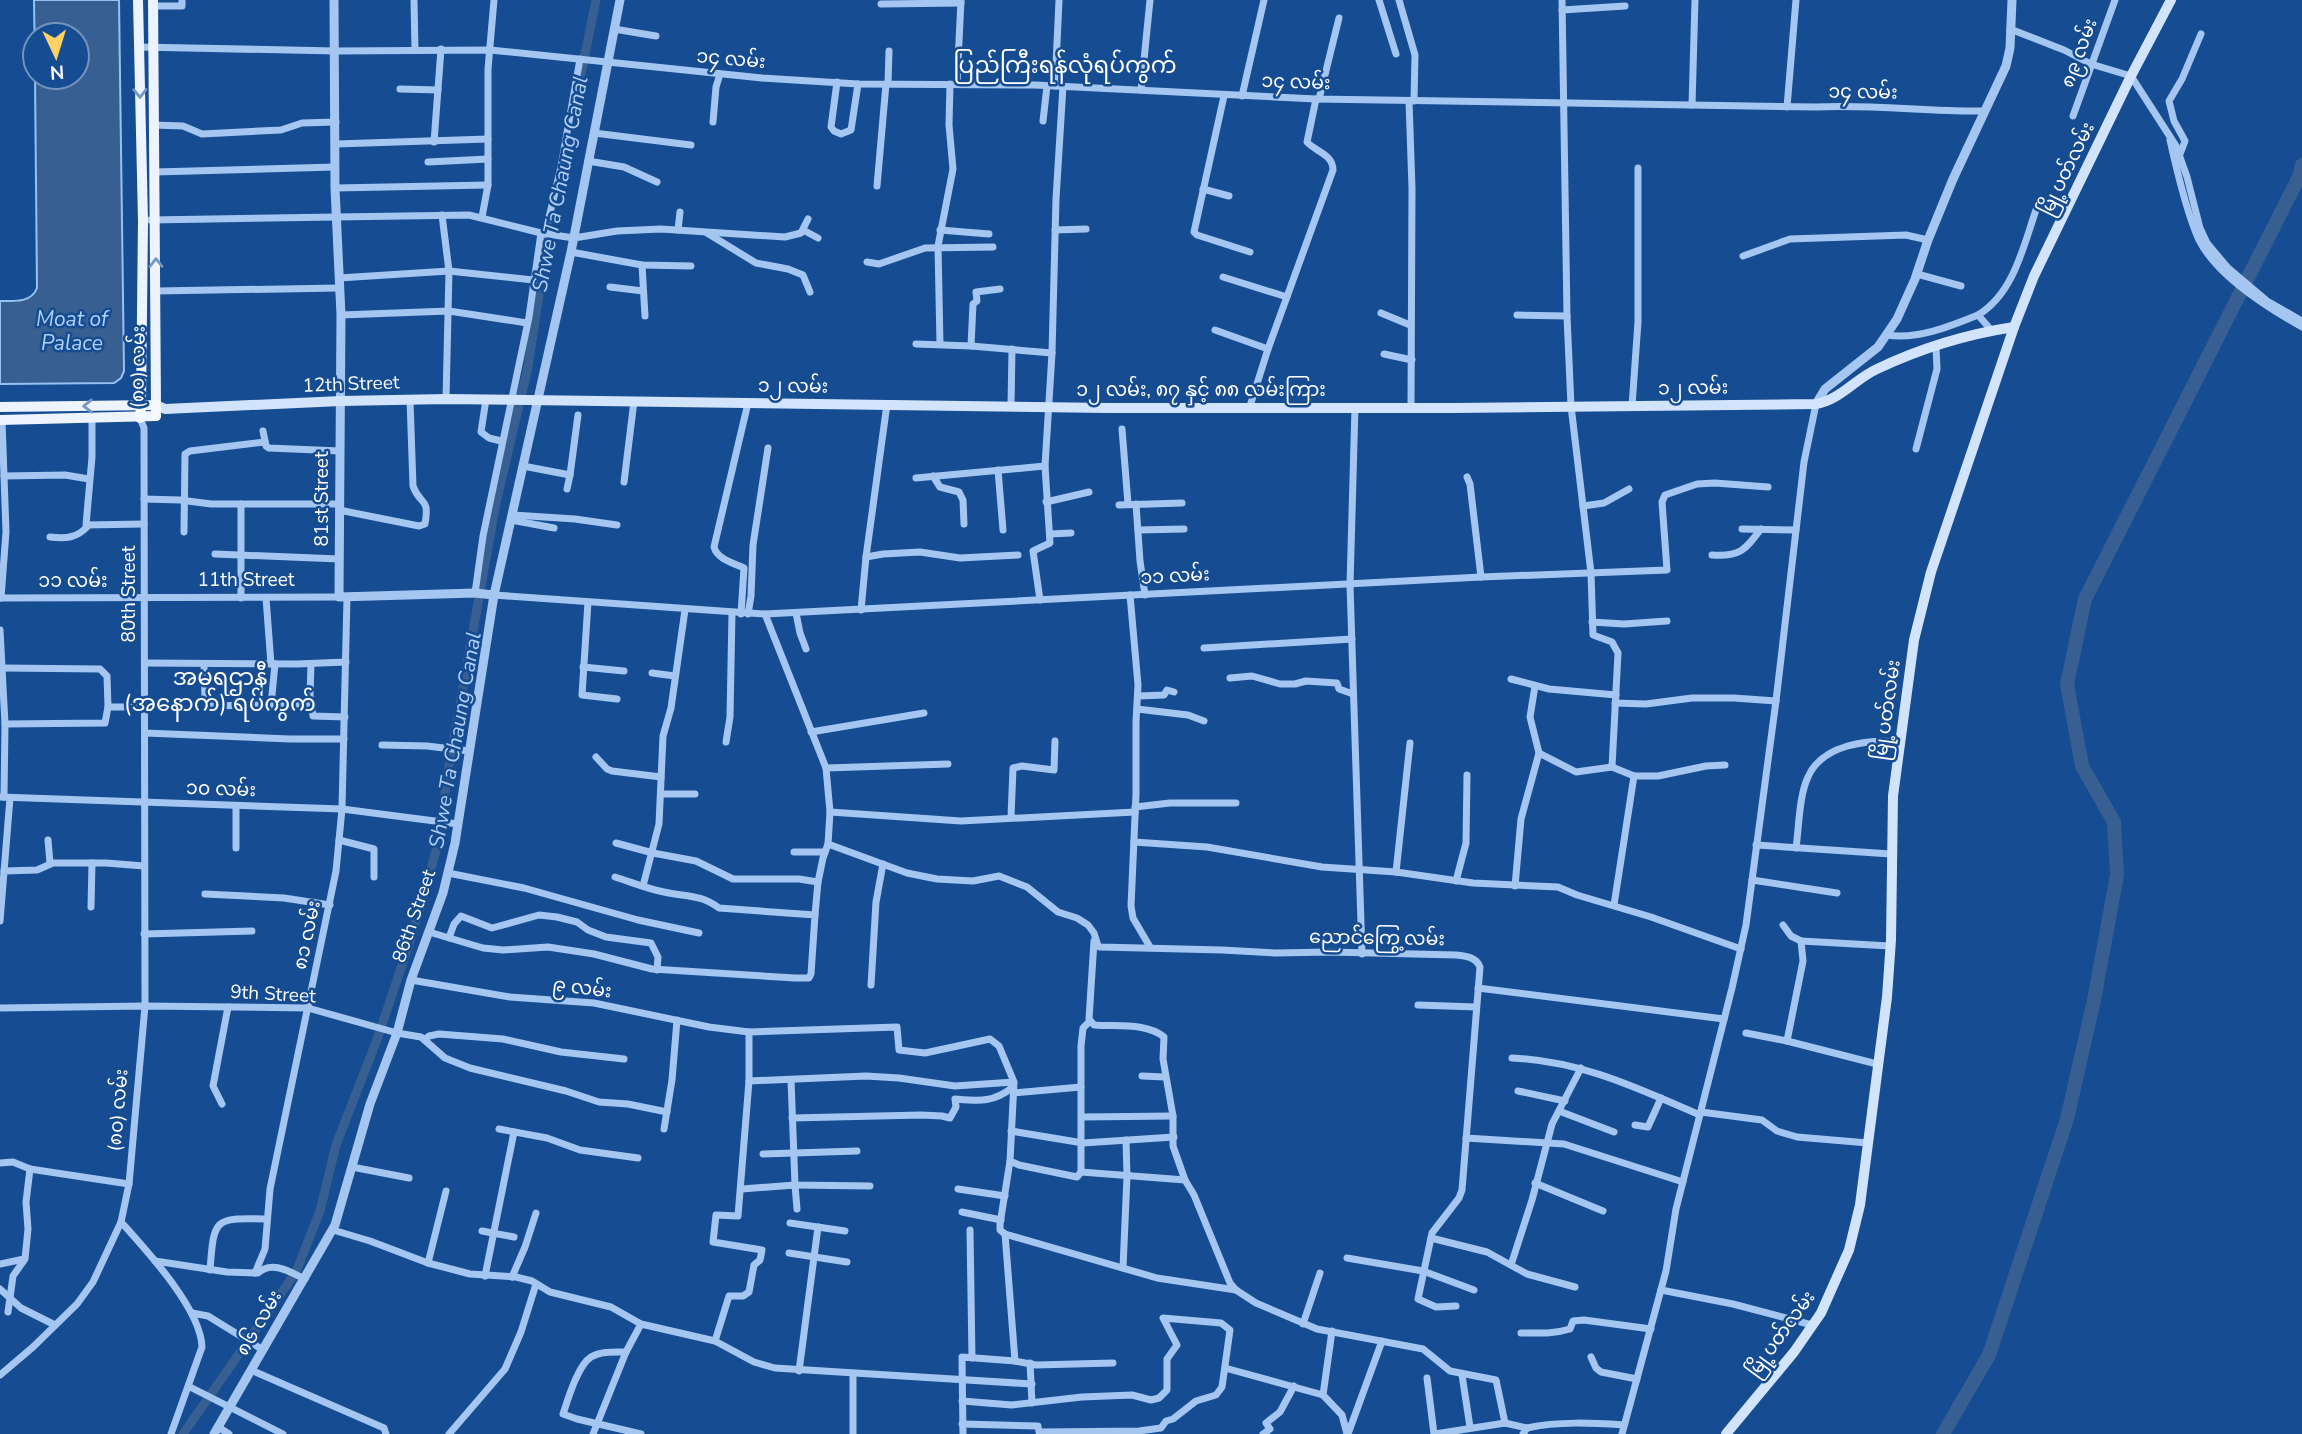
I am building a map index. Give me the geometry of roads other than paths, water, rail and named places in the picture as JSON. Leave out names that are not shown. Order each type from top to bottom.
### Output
[{"type":"highway","name":"(၈၀) လမ်း","points":[[141,405],[142,423]]},
{"type":"main road","name":"(၈၀) လမ်း","points":[[138,0],[142,220],[141,405]]},
{"type":"main road","name":"မြို့ပတ်လမ်း","points":[[1726,1434],[1794,1352],[1830,1295],[1849,1250],[1860,1205],[1887,997],[1893,796],[1914,640],[1931,572],[2014,327],[2034,276],[2171,0]]},
{"type":"main road","name":"(၈၀) လမ်း","points":[[153,3],[159,410]]},
{"type":"main road","name":"၁၂ လမ်း","points":[[1355,407],[1816,404],[1829,401],[1875,369],[1936,347],[2014,327]]},
{"type":"main road","name":"၁၂ လမ်း","points":[[538,400],[1048,407]]},
{"type":"main road","name":"12th Street","points":[[0,407],[141,405],[159,410],[341,401],[538,400]]},
{"type":"main road","name":"၁၂ လမ်း, ၈၇ နှင့် ၈၈ လမ်းကြား","points":[[1048,407],[1355,407]]},
{"type":"main road","name":"12th Street","points":[[1,420],[93,418],[142,423],[159,410]]},
{"type":"street","points":[[153,3],[182,6],[182,0]]},
{"type":"street","name":"81st Street","points":[[334,0],[335,188],[341,315],[339,559],[343,597]]},
{"type":"street","points":[[414,0],[415,50]]},
{"type":"street","points":[[482,217],[488,185],[490,50],[494,0]]},
{"type":"street","name":"86th Street","points":[[332,1230],[370,1104],[448,873],[465,750],[495,595],[574,238],[620,0]]},
{"type":"street","points":[[1040,600],[1033,551],[1048,545],[1049,534],[1045,466],[1052,353],[1055,86],[1059,0]]},
{"type":"street","points":[[1141,90],[1150,0]]},
{"type":"street","points":[[1241,96],[1264,0]]},
{"type":"street","points":[[1379,0],[1396,54]]},
{"type":"street","points":[[1399,0],[1415,55],[1412,101],[1410,408]]},
{"type":"street","points":[[1562,0],[1571,406],[1591,573],[1593,635],[1612,642],[1616,647],[1612,767]]},
{"type":"street","points":[[1598,0],[1598,9]]},
{"type":"street","points":[[1692,105],[1695,0]]},
{"type":"street","points":[[1787,107],[1796,0]]},
{"type":"street","points":[[1427,1378],[1435,1434],[1505,1423],[1525,1431],[1590,1423],[1623,1430],[1661,1290],[1683,1182],[1741,949],[1776,701],[1804,462],[1816,404],[1825,389],[1878,346],[1897,319],[1953,178],[2006,66],[2010,48],[2012,0]]},
{"type":"street","name":"၈၉ လမ်း","points":[[2073,116],[2115,0]]},
{"type":"street","points":[[881,4],[961,1],[949,125],[953,169],[938,246],[940,344]]},
{"type":"street","points":[[1562,10],[1625,6]]},
{"type":"street","points":[[1250,406],[1333,170],[1333,164],[1328,157],[1307,142],[1339,18]]},
{"type":"street","points":[[614,29],[656,36]]},
{"type":"street","points":[[2010,29],[2064,50],[2091,64],[2131,76],[2180,154],[2200,228],[2207,243],[2238,280]]},
{"type":"street","points":[[2180,154],[2185,141],[2174,121],[2169,101],[2182,79],[2201,34]]},
{"type":"street","name":"၁၄ လမ်း","points":[[139,47],[335,51],[490,50],[720,74],[858,84],[1055,86],[1318,99],[1857,106],[1946,112],[1986,111]]},
{"type":"street","points":[[434,142],[441,49]]},
{"type":"street","points":[[877,186],[889,51]]},
{"type":"street","points":[[479,594],[478,559],[501,441],[518,399],[533,280],[573,105],[580,58]]},
{"type":"street","points":[[713,122],[720,74]]},
{"type":"street","points":[[837,82],[831,127],[841,134],[851,130],[858,84]]},
{"type":"street","points":[[1044,121],[1055,86]]},
{"type":"street","points":[[400,89],[438,90]]},
{"type":"street","points":[[1224,96],[1194,227],[1196,235],[1250,253]]},
{"type":"street","points":[[153,125],[183,126],[202,134],[281,130],[302,123],[336,122]]},
{"type":"street","points":[[594,133],[691,145]]},
{"type":"street","points":[[2170,138],[2199,239],[2210,256],[2265,303],[2302,327]]},
{"type":"street","points":[[336,144],[488,139]]},
{"type":"street","points":[[428,162],[488,159]]},
{"type":"street","points":[[588,161],[624,167],[657,183]]},
{"type":"street","points":[[155,172],[335,167]]},
{"type":"street","points":[[1632,406],[1638,322],[1638,168]]},
{"type":"street","points":[[335,188],[488,185]]},
{"type":"street","points":[[1203,190],[1229,196]]},
{"type":"street","points":[[1887,335],[1898,337],[1916,334],[1959,323],[1987,309],[2007,287],[2036,210]]},
{"type":"street","points":[[678,230],[680,212]]},
{"type":"street","points":[[142,220],[442,215],[482,217],[574,238],[628,230],[706,233],[728,231],[785,237],[794,236],[803,230],[808,219]]},
{"type":"street","points":[[442,215],[443,242],[449,271],[446,399]]},
{"type":"street","points":[[1055,230],[1086,229]]},
{"type":"street","points":[[803,230],[818,238]]},
{"type":"street","points":[[940,230],[989,233]]},
{"type":"street","points":[[706,233],[757,263],[803,275],[810,292]]},
{"type":"street","points":[[1743,256],[1790,239],[1906,235],[1928,240]]},
{"type":"street","points":[[867,262],[879,264],[914,251],[938,246],[993,247]]},
{"type":"street","points":[[571,252],[642,265],[691,267]]},
{"type":"street","points":[[642,265],[645,316]]},
{"type":"street","points":[[156,291],[339,283],[449,271],[533,280]]},
{"type":"street","points":[[1917,274],[1961,286]]},
{"type":"street","points":[[1223,277],[1287,297]]},
{"type":"street","points":[[610,286],[643,291]]},
{"type":"street","points":[[971,346],[976,292],[1000,289]]},
{"type":"street","points":[[2265,303],[2302,321]]},
{"type":"street","points":[[341,315],[449,311],[527,323]]},
{"type":"street","points":[[1381,313],[1410,325]]},
{"type":"street","points":[[1517,315],[1567,316]]},
{"type":"street","points":[[1978,315],[1992,331]]},
{"type":"street","points":[[1215,330],[1268,349]]},
{"type":"street","points":[[916,344],[1052,353]]},
{"type":"street","points":[[1916,449],[1937,369],[1936,347]]},
{"type":"street","points":[[1011,406],[1012,349]]},
{"type":"street","points":[[1384,354],[1412,360]]},
{"type":"street","points":[[486,399],[481,432],[489,438],[501,441]]},
{"type":"street","points":[[144,499],[198,504],[340,507],[419,526],[425,524],[425,501],[418,496],[413,486],[410,400]]},
{"type":"street","points":[[624,482],[634,401]]},
{"type":"street","points":[[748,402],[714,547],[721,557],[748,567]]},
{"type":"street","points":[[861,610],[887,404]]},
{"type":"street","points":[[1355,407],[1350,585],[1362,954]]},
{"type":"street","points":[[567,489],[578,415]]},
{"type":"street","points":[[88,526],[85,522],[93,418]]},
{"type":"street","points":[[0,598],[6,531],[2,500],[4,476],[1,420]]},
{"type":"street","name":"80th Street","points":[[142,423],[145,803]]},
{"type":"street","points":[[1122,429],[1146,595]]},
{"type":"street","points":[[263,430],[266,446],[274,449],[340,451]]},
{"type":"street","points":[[184,532],[185,454],[265,442]]},
{"type":"street","points":[[745,614],[748,567],[768,448]]},
{"type":"street","points":[[523,466],[570,475]]},
{"type":"street","points":[[916,478],[1045,466]]},
{"type":"street","points":[[998,470],[1003,530]]},
{"type":"street","points":[[4,476],[65,475],[89,479]]},
{"type":"street","points":[[933,476],[940,487],[959,492],[963,500],[964,524]]},
{"type":"street","points":[[1467,477],[1481,577]]},
{"type":"street","name":"၁၁ လမ်း","points":[[495,595],[765,614],[1667,570],[1662,502],[1665,495],[1706,483],[1768,487]]},
{"type":"street","points":[[1583,506],[1604,503],[1629,489]]},
{"type":"street","points":[[1046,502],[1089,492]]},
{"type":"street","points":[[1119,505],[1182,503]]},
{"type":"street","points":[[241,505],[241,598]]},
{"type":"street","points":[[512,518],[575,519],[617,525]]},
{"type":"street","points":[[512,518],[554,528]]},
{"type":"street","points":[[50,537],[73,537],[81,534],[88,526],[144,524]]},
{"type":"street","points":[[1138,530],[1184,529]]},
{"type":"street","points":[[1742,529],[1796,530]]},
{"type":"street","points":[[1712,555],[1735,555],[1742,552],[1761,529]]},
{"type":"street","points":[[1049,534],[1071,533]]},
{"type":"street","points":[[866,557],[920,552],[960,558],[1018,555]]},
{"type":"street","points":[[215,554],[262,558],[339,559]]},
{"type":"street","points":[[343,597],[495,595]]},
{"type":"street","points":[[1130,595],[1138,667],[1131,906],[1133,918],[1150,947]]},
{"type":"street","name":"11th Street","points":[[145,598],[343,597]]},
{"type":"street","name":"၈၁ လမ်း","points":[[255,1273],[265,1250],[270,1189],[330,905],[339,840],[346,662],[343,597]]},
{"type":"street","name":"၁၁ လမ်း","points":[[0,598],[145,598]]},
{"type":"street","points":[[266,598],[273,664],[271,705]]},
{"type":"street","points":[[588,602],[582,695],[617,699]]},
{"type":"street","points":[[643,886],[659,824],[663,736],[671,708],[685,610]]},
{"type":"street","points":[[726,742],[730,717],[732,613]]},
{"type":"street","points":[[796,613],[806,649]]},
{"type":"street","points":[[429,932],[483,948],[503,950],[548,947],[594,954],[657,970],[810,978],[818,882],[827,848],[830,812],[826,768],[765,614]]},
{"type":"street","points":[[1592,622],[1624,624],[1667,621]]},
{"type":"street","points":[[0,630],[5,724],[4,871],[0,922]]},
{"type":"street","points":[[1203,648],[1352,639]]},
{"type":"street","points":[[145,663],[346,662]]},
{"type":"street","points":[[204,664],[205,700],[210,706],[311,704]]},
{"type":"street","points":[[311,664],[312,713],[315,717],[345,717]]},
{"type":"street","points":[[583,667],[624,671]]},
{"type":"street","points":[[3,668],[100,669],[107,676],[107,721],[103,724],[5,724]]},
{"type":"street","points":[[652,673],[675,676]]},
{"type":"street","points":[[1230,678],[1252,676],[1280,684],[1306,681],[1337,683],[1339,689],[1353,694]]},
{"type":"street","points":[[1511,679],[1535,686],[1647,704],[1692,698],[1776,701]]},
{"type":"street","points":[[1515,886],[1521,819],[1539,753],[1530,717],[1535,686]]},
{"type":"street","points":[[1138,696],[1164,695],[1167,690],[1174,692]]},
{"type":"street","points":[[108,707],[145,706]]},
{"type":"street","points":[[1137,709],[1188,715],[1204,721]]},
{"type":"street","points":[[811,732],[924,713]]},
{"type":"street","points":[[145,733],[344,739]]},
{"type":"street","points":[[1011,817],[1013,768],[1022,766],[1054,770],[1055,741]]},
{"type":"street","points":[[1796,848],[1805,786],[1815,765],[1836,750],[1870,743],[1900,742]]},
{"type":"street","points":[[1396,872],[1410,743]]},
{"type":"street","points":[[382,745],[465,750]]},
{"type":"street","points":[[1539,753],[1576,772],[1612,767],[1634,776],[1658,776],[1725,765]]},
{"type":"street","points":[[596,757],[612,771],[662,777]]},
{"type":"street","points":[[826,768],[948,764]]},
{"type":"street","points":[[1456,881],[1466,844],[1467,775]]},
{"type":"street","points":[[1614,905],[1634,776]]},
{"type":"street","points":[[661,794],[695,794]]},
{"type":"street","name":"၁၀ လမ်း","points":[[5,798],[342,808],[455,824]]},
{"type":"street","name":"(၈၀) လမ်း","points":[[0,1375],[77,1304],[93,1282],[121,1222],[129,1184],[145,1006],[145,803]]},
{"type":"street","points":[[830,812],[940,821],[1135,809],[1170,803],[1236,803]]},
{"type":"street","points":[[236,806],[236,848]]},
{"type":"street","points":[[48,840],[50,863]]},
{"type":"street","points":[[339,840],[374,849],[374,877]]},
{"type":"street","points":[[1134,842],[1207,847],[1285,861],[1456,881],[1558,887],[1741,949]]},
{"type":"street","points":[[616,843],[696,861],[733,879],[799,879],[818,882]]},
{"type":"street","points":[[1756,845],[1891,853]]},
{"type":"street","points":[[793,852],[827,848],[907,873],[937,879],[974,881],[999,876],[1027,887],[1059,912],[1088,925],[1094,936],[1090,1021],[1083,1028],[1081,1172],[1077,1177],[1010,1161]]},
{"type":"street","points":[[4,871],[37,870],[50,863],[144,866]]},
{"type":"street","points":[[91,907],[92,863]]},
{"type":"street","points":[[871,985],[876,902],[883,864]]},
{"type":"street","points":[[448,873],[524,888],[638,920],[699,933]]},
{"type":"street","points":[[615,877],[663,892],[707,899],[719,908],[815,915]]},
{"type":"street","points":[[1752,880],[1837,892]]},
{"type":"street","points":[[205,894],[284,898],[330,905]]},
{"type":"street","points":[[449,938],[461,916],[492,928],[539,915],[557,917],[577,922],[606,937],[651,943],[658,957],[657,970]]},
{"type":"street","points":[[1783,925],[1790,936],[1801,941],[1890,946]]},
{"type":"street","points":[[144,934],[252,931]]},
{"type":"street","name":"ညောင်ကြွေ့လမ်း","points":[[1094,936],[1098,946],[1470,957],[1477,961],[1480,967],[1462,1190],[1459,1198],[1438,1223],[1431,1238],[1419,1301],[1436,1307],[1456,1306]]},
{"type":"street","points":[[1787,1041],[1803,961],[1801,941]]},
{"type":"street","name":"၉ လမ်း","points":[[411,980],[510,997],[594,1003],[749,1032],[897,1027],[898,1050],[925,1053],[990,1039],[999,1046],[1014,1087]]},
{"type":"street","points":[[1478,988],[1724,1019]]},
{"type":"street","points":[[1418,1005],[1476,1006]]},
{"type":"street","points":[[0,1008],[145,1006]]},
{"type":"street","name":"9th Street","points":[[145,1006],[308,1008],[424,1038]]},
{"type":"street","points":[[222,1104],[213,1086],[228,1007]]},
{"type":"street","points":[[664,1129],[677,1020]]},
{"type":"street","points":[[1090,1021],[1094,1025],[1130,1026],[1161,1034],[1166,1040],[1163,1045],[1165,1077],[1172,1116],[1173,1146],[1219,1260],[1236,1290]]},
{"type":"street","points":[[715,1341],[728,1299],[732,1295],[747,1294],[754,1265],[760,1260],[762,1250],[713,1242],[716,1214],[738,1216],[749,1081],[749,1032]]},
{"type":"street","points":[[1746,1033],[1877,1064]]},
{"type":"street","points":[[624,1059],[561,1052],[503,1039],[439,1034],[424,1038],[433,1050],[445,1058],[470,1068],[566,1091],[599,1102],[628,1104],[667,1112]]},
{"type":"street","points":[[1512,1058],[1556,1062],[1581,1068],[1619,1080],[1700,1114],[1762,1120],[1777,1131],[1797,1137],[1868,1143]]},
{"type":"street","points":[[1511,1265],[1525,1224],[1546,1143],[1581,1068]]},
{"type":"street","points":[[749,1081],[866,1076],[956,1086],[1081,1087]]},
{"type":"street","points":[[1142,1076],[1165,1077]]},
{"type":"street","points":[[791,1080],[797,1209]]},
{"type":"street","points":[[792,1118],[932,1115],[950,1118],[956,1107],[955,1100],[999,1098],[1014,1087]]},
{"type":"street","points":[[1014,1087],[1010,1161],[1000,1230],[1005,1234],[1157,1278],[1236,1290],[1256,1303],[1303,1324],[1423,1349],[1444,1368],[1462,1375],[1496,1380],[1505,1423]]},
{"type":"street","points":[[1518,1091],[1565,1101]]},
{"type":"street","points":[[1635,1125],[1648,1127],[1661,1098]]},
{"type":"street","points":[[1559,1111],[1614,1132]]},
{"type":"street","points":[[1082,1118],[1172,1116]]},
{"type":"street","points":[[499,1129],[547,1139],[580,1150],[638,1158]]},
{"type":"street","points":[[1012,1131],[1083,1143],[1174,1137]]},
{"type":"street","points":[[485,1276],[514,1132]]},
{"type":"street","points":[[1466,1138],[1573,1146],[1683,1182]]},
{"type":"street","points":[[1123,1268],[1126,1140]]},
{"type":"street","points":[[763,1154],[857,1151]]},
{"type":"street","points":[[0,1163],[13,1162],[30,1168],[129,1184]]},
{"type":"street","points":[[352,1167],[409,1178]]},
{"type":"street","points":[[8,1312],[13,1276],[25,1259],[28,1229],[26,1202],[30,1168]]},
{"type":"street","points":[[1081,1172],[1185,1180]]},
{"type":"street","points":[[1535,1183],[1603,1212]]},
{"type":"street","points":[[742,1189],[795,1185],[870,1186]]},
{"type":"street","points":[[958,1189],[1005,1196]]},
{"type":"street","points":[[428,1263],[446,1191]]},
{"type":"street","points":[[962,1212],[1001,1220]]},
{"type":"street","points":[[512,1277],[536,1213]]},
{"type":"street","points":[[210,1270],[212,1235],[217,1226],[229,1219],[267,1219]]},
{"type":"street","points":[[121,1222],[155,1261],[192,1314],[202,1335],[202,1348],[190,1387],[171,1434]]},
{"type":"street","points":[[790,1223],[845,1231]]},
{"type":"street","points":[[799,1371],[818,1227]]},
{"type":"street","points":[[332,1230],[428,1263],[485,1276],[512,1277],[537,1284],[550,1292],[611,1307],[641,1324],[715,1341],[754,1362],[775,1368],[1032,1384]]},
{"type":"street","name":"၈၆ လမ်း","points":[[216,1431],[251,1370],[260,1348],[332,1230]]},
{"type":"street","points":[[970,1230],[972,1358]]},
{"type":"street","points":[[482,1231],[514,1237]]},
{"type":"street","points":[[1005,1234],[1015,1361]]},
{"type":"street","points":[[1431,1238],[1487,1252],[1529,1275],[1575,1287]]},
{"type":"street","points":[[789,1253],[847,1262]]},
{"type":"street","points":[[1347,1258],[1423,1272],[1474,1290]]},
{"type":"street","points":[[0,1264],[25,1259]]},
{"type":"street","points":[[155,1261],[210,1270],[255,1273],[272,1265],[302,1278]]},
{"type":"street","points":[[1303,1324],[1320,1273]]},
{"type":"street","points":[[449,1434],[505,1369],[537,1284]]},
{"type":"street","points":[[0,1289],[22,1308],[55,1325]]},
{"type":"street","points":[[1661,1290],[1733,1304],[1812,1325]]},
{"type":"street","points":[[192,1314],[208,1316],[260,1348]]},
{"type":"street","points":[[962,1401],[1012,1405],[1082,1397],[1132,1395],[1151,1400],[1166,1394],[1167,1359],[1177,1345],[1163,1318],[1208,1321],[1228,1326],[1230,1335],[1222,1387],[1216,1395],[1196,1402],[1174,1419],[1166,1421],[1161,1428],[1038,1433],[1038,1426],[962,1424]]},
{"type":"street","points":[[1521,1333],[1565,1331],[1570,1329],[1573,1321],[1584,1320],[1651,1329]]},
{"type":"street","points":[[593,1434],[626,1352],[641,1324]]},
{"type":"street","points":[[1323,1395],[1332,1331]]},
{"type":"street","points":[[1347,1434],[1382,1341]]},
{"type":"street","points":[[626,1352],[597,1354],[589,1358],[563,1414],[640,1434]]},
{"type":"street","points":[[963,1434],[962,1357],[1030,1363],[1113,1363]]},
{"type":"street","points":[[1591,1357],[1601,1372],[1637,1379]]},
{"type":"street","points":[[1030,1363],[1032,1403]]},
{"type":"street","points":[[1225,1368],[1323,1395],[1342,1415],[1347,1434]]},
{"type":"street","points":[[251,1370],[384,1428],[386,1434]]},
{"type":"street","points":[[852,1434],[853,1374]]},
{"type":"street","points":[[1462,1375],[1470,1427]]},
{"type":"street","points":[[1263,1434],[1269,1429],[1266,1423],[1280,1412],[1294,1386]]},
{"type":"street","points":[[190,1387],[283,1434]]},
{"type":"street","points":[[216,1431],[229,1434]]},
{"type":"water","name":"Moat of Palace","points":[[34,0],[119,0],[124,371],[121,378],[114,383],[0,384],[0,301],[27,299],[37,288],[35,91],[91,91],[91,21],[34,21]]},
{"type":"waterway","name":"Shwe Ta Chaung Canal","points":[[579,84],[596,0]]},
{"type":"waterway","points":[[1943,1434],[1989,1355],[2067,1119],[2094,1000],[2117,875],[2114,822],[2082,766],[2067,684],[2085,599],[2299,177],[2302,165]]},
{"type":"waterway","name":"Shwe Ta Chaung Canal","points":[[183,1434],[296,1272],[320,1211],[336,1145],[378,1037],[411,938],[440,837],[447,776],[496,503],[528,367],[549,228]]},
{"type":"district","name":"ပြည်ကြီးရန်လုံရပ်ကွက်","points":[[1065,65]]},
{"type":"district","name":"အမရဌာနီ (အနောက်) ရပ်ကွက်","points":[[220,690]]}]
